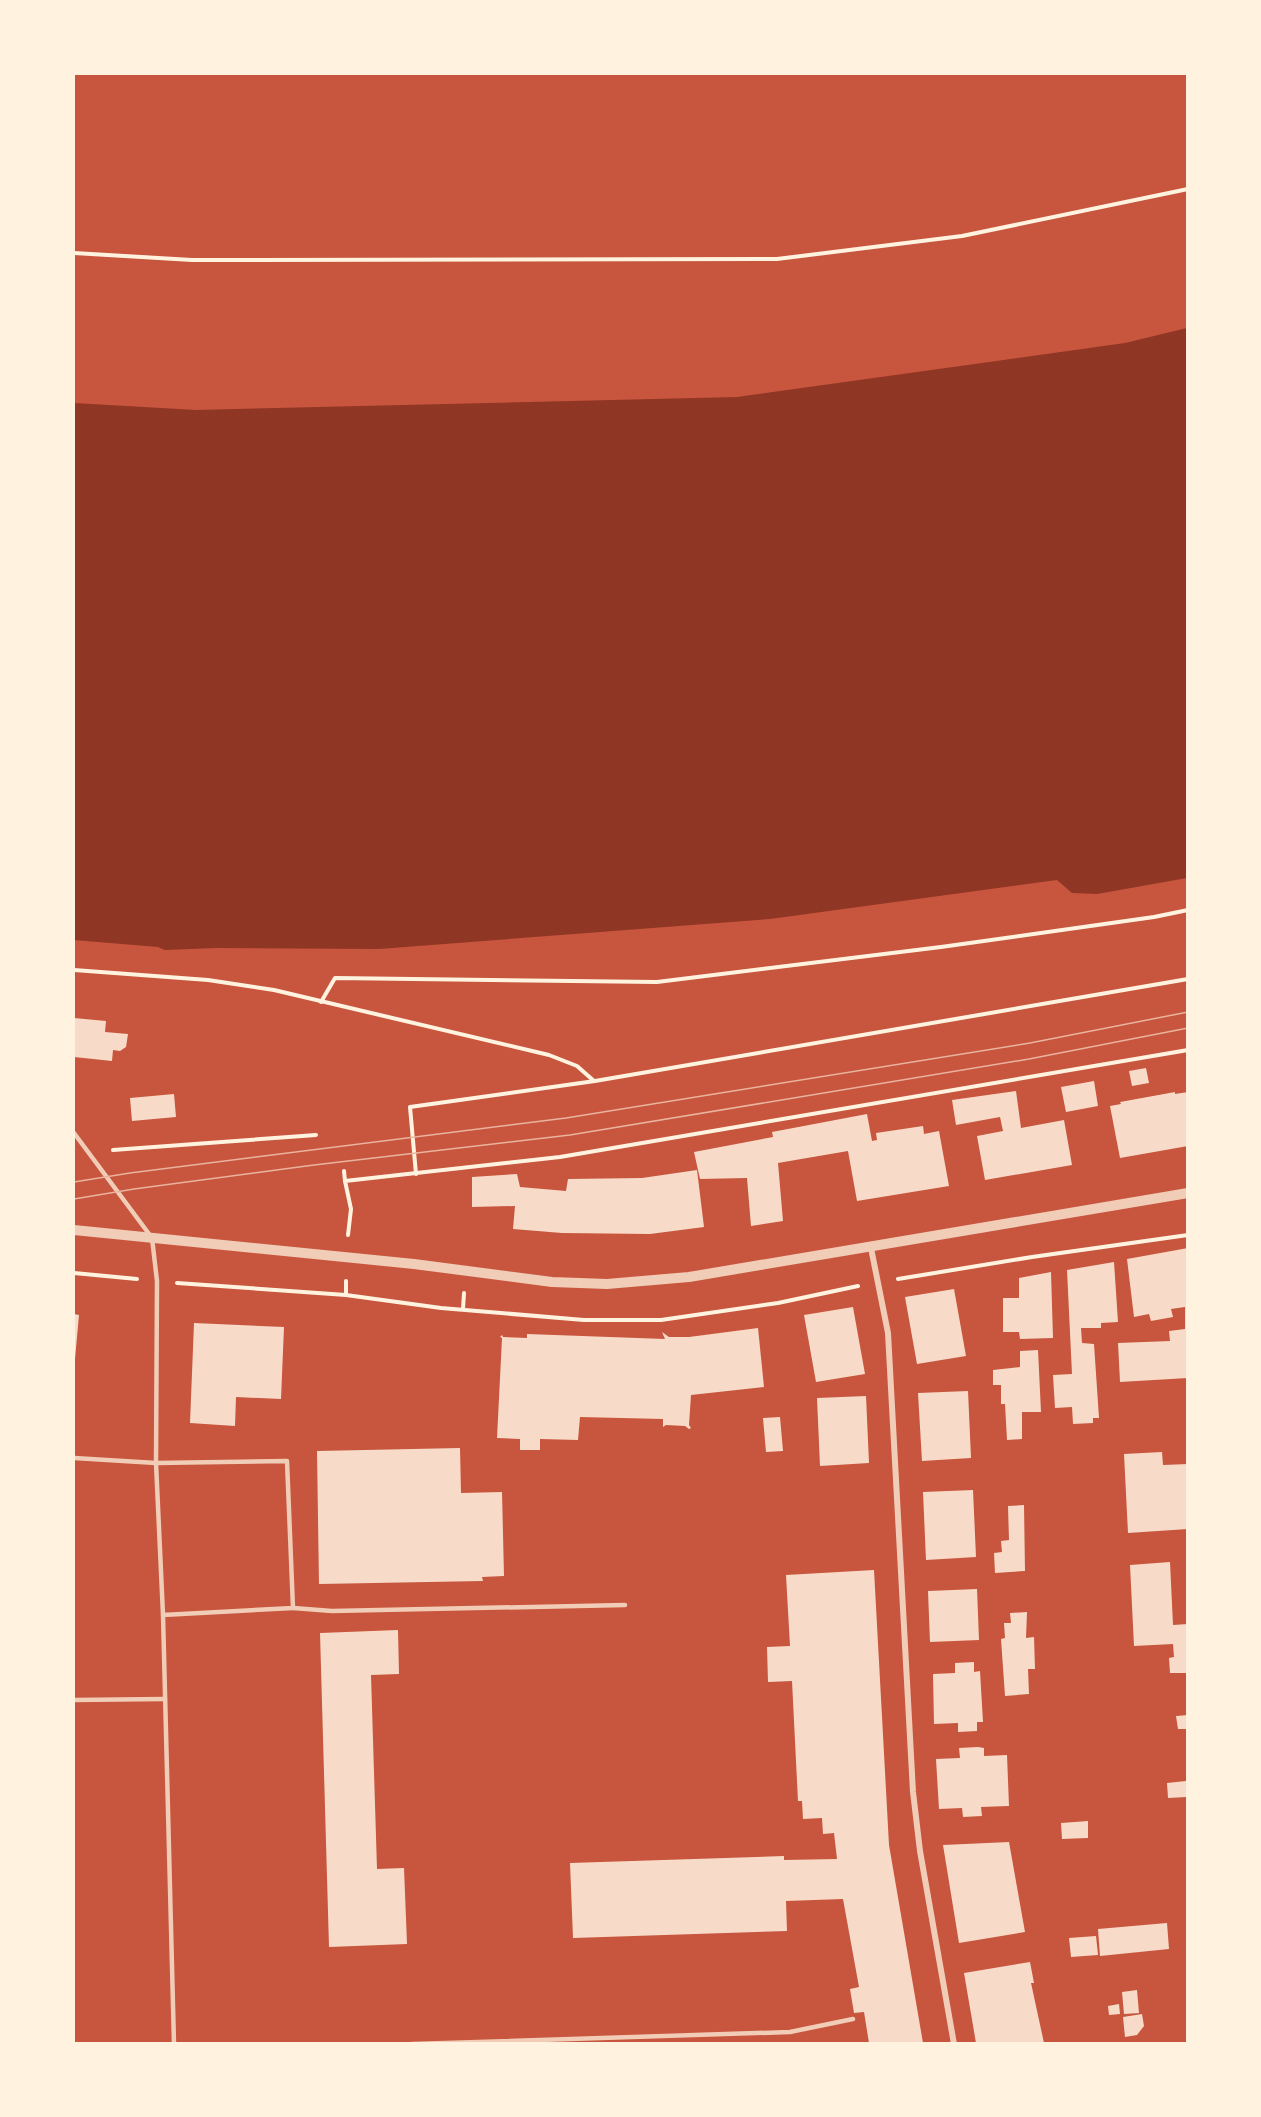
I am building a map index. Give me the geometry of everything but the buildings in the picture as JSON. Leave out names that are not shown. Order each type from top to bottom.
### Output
[{"type":"street","points":[[74,1230],[414,1264],[552,1282],[607,1284],[690,1277],[1188,1193]]},
{"type":"street","points":[[870,1248],[888,1333],[913,1792],[920,1851],[954,2043]]},
{"type":"lane","points":[[74,1133],[152,1238],[157,1281],[156,1463],[174,2043]]},
{"type":"lane","points":[[74,1458],[156,1463],[287,1461],[293,1608]]},
{"type":"lane","points":[[162,1615],[293,1608],[332,1611],[625,1605]]},
{"type":"lane","points":[[74,1700],[165,1699]]},
{"type":"lane","points":[[412,2043],[547,2041],[790,2032],[853,2019]]},
{"type":"path","points":[[74,253],[192,260],[777,259],[962,236],[1188,189]]},
{"type":"path","points":[[321,1002],[335,978],[657,982],[942,947],[1154,917],[1188,910]]},
{"type":"path","points":[[74,970],[208,980],[274,990],[549,1055],[577,1066],[595,1081]]},
{"type":"path","points":[[416,1174],[410,1107],[595,1081],[1188,979]]},
{"type":"path","points":[[345,1181],[560,1157],[1188,1050]]},
{"type":"path","points":[[88,1152],[316,1135]]},
{"type":"path","points":[[74,1273],[346,1295],[346,1258],[351,1209],[344,1171]]},
{"type":"path","points":[[463,1309],[465,1287]]},
{"type":"shaded area","points":[[1187,328],[1187,878],[1097,894],[1072,893],[1057,880],[770,919],[379,949],[165,950],[158,947],[74,940],[74,403],[196,410],[737,397],[1125,343]]},
{"type":"tram line","points":[[74,1182],[566,1118],[1030,1043],[1188,1012]]},
{"type":"tram line","points":[[74,1199],[314,1165],[570,1135],[1029,1059],[1188,1028]]}]
